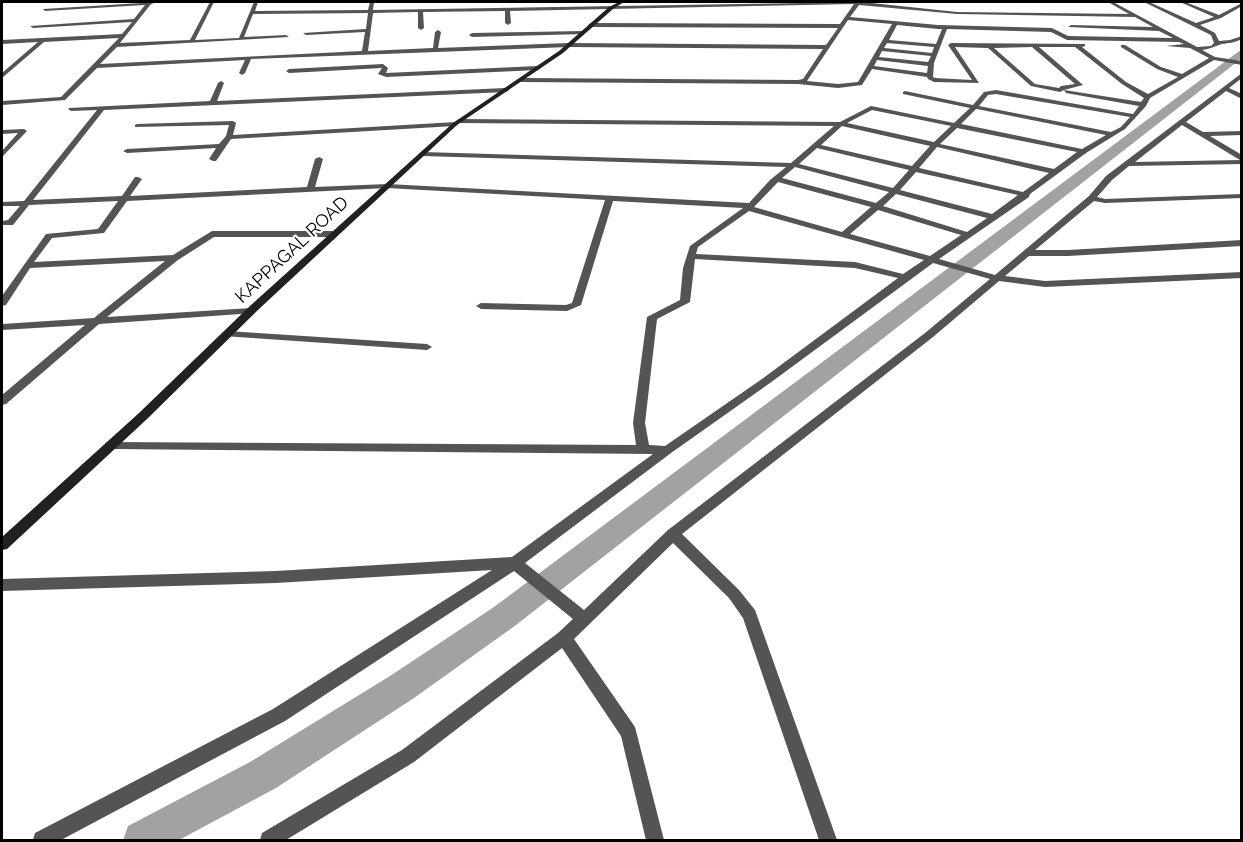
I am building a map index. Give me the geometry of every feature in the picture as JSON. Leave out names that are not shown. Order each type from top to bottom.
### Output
[{"type":"main road","name":"KAPPAGAL ROAD","points":[[2,545],[111,446],[251,310],[457,122],[538,68],[615,6]]},
{"type":"street","points":[[20,41],[47,8],[152,2]]},
{"type":"street","points":[[2,103],[63,99],[124,36],[152,2]]},
{"type":"street","points":[[192,41],[212,2]]},
{"type":"street","points":[[241,39],[256,2]]},
{"type":"street","points":[[304,12],[305,2]]},
{"type":"street","points":[[334,12],[336,2]]},
{"type":"street","points":[[365,52],[372,2]]},
{"type":"street","points":[[395,11],[398,2]]},
{"type":"street","points":[[416,2],[421,28]]},
{"type":"street","points":[[459,2],[460,10]]},
{"type":"street","points":[[547,2],[551,9]]},
{"type":"street","points":[[583,2],[585,9]]},
{"type":"street","points":[[253,13],[585,9],[615,6],[859,2],[957,13],[1138,16]]},
{"type":"street","points":[[798,82],[805,80],[859,2]]},
{"type":"street","points":[[923,9],[927,2]]},
{"type":"street","points":[[1110,2],[1213,58],[1242,63]]},
{"type":"street","points":[[1146,2],[1213,34],[1217,43]]},
{"type":"street","points":[[1183,2],[1219,17]]},
{"type":"street","points":[[1197,25],[1219,17],[1242,4]]},
{"type":"street","points":[[507,10],[508,23]]},
{"type":"street","points":[[847,18],[945,28],[1052,30],[1076,45],[1146,101]]},
{"type":"street","points":[[33,26],[136,20]]},
{"type":"street","points":[[521,80],[798,82],[838,86],[860,84],[895,24]]},
{"type":"street","points":[[591,25],[841,26]]},
{"type":"street","points":[[1071,27],[1160,29]]},
{"type":"street","points":[[945,28],[930,64],[930,78],[939,81],[977,82],[951,45]]},
{"type":"street","points":[[306,33],[368,30]]},
{"type":"street","points":[[435,50],[438,32]]},
{"type":"street","points":[[472,36],[582,33]]},
{"type":"street","points":[[889,34],[900,34]]},
{"type":"street","points":[[2,42],[124,36]]},
{"type":"street","points":[[115,45],[286,37]]},
{"type":"street","points":[[931,37],[939,43]]},
{"type":"street","points":[[885,41],[989,46],[1213,47],[1217,43],[1231,42],[1242,37]]},
{"type":"street","points":[[1066,38],[1180,40]]},
{"type":"street","points":[[2,75],[43,40]]},
{"type":"street","points":[[94,66],[365,52],[569,45],[827,47]]},
{"type":"street","points":[[1123,45],[1159,68],[1182,76]]},
{"type":"street","points":[[989,46],[1033,85],[1146,101]]},
{"type":"street","points":[[1034,46],[1079,84],[1064,87],[1055,101]]},
{"type":"street","points":[[880,49],[934,55]]},
{"type":"street","points":[[442,59],[443,50]]},
{"type":"street","points":[[242,73],[249,58]]},
{"type":"street","points":[[874,58],[930,64]]},
{"type":"street","points":[[42,840],[279,715],[515,562],[667,450],[766,381],[905,277],[938,261],[969,235],[1083,151],[1112,134],[1135,116],[1146,101],[1213,58]]},
{"type":"street","points":[[289,71],[383,66],[381,74],[386,75],[538,68]]},
{"type":"street","points":[[869,67],[930,75]]},
{"type":"street","points":[[269,840],[408,756],[564,638],[673,534],[929,335],[1092,198],[1109,178],[1242,75]]},
{"type":"street","points":[[213,102],[220,83]]},
{"type":"street","points":[[1225,88],[1242,97]]},
{"type":"street","points":[[70,108],[506,90]]},
{"type":"street","points":[[905,93],[1112,134]]},
{"type":"street","points":[[844,235],[895,191],[935,145],[974,108],[986,93],[1055,101],[1135,116]]},
{"type":"street","points":[[2,224],[10,223],[103,107]]},
{"type":"street","points":[[643,449],[639,423],[652,317],[685,302],[694,246],[749,207],[777,179],[841,124],[871,108],[1083,151]]},
{"type":"street","points":[[229,137],[457,122],[841,124],[1057,172]]},
{"type":"street","points":[[1182,122],[1242,160]]},
{"type":"street","points":[[136,126],[233,123],[229,137],[213,159]]},
{"type":"street","points":[[2,132],[24,131],[2,154]]},
{"type":"street","points":[[1202,134],[1242,134]]},
{"type":"street","points":[[127,151],[221,146]]},
{"type":"street","points":[[816,146],[1026,195]]},
{"type":"street","points":[[423,154],[794,165],[994,217]]},
{"type":"street","points":[[310,189],[319,159]]},
{"type":"street","points":[[1127,164],[1242,160]]},
{"type":"street","points":[[2,303],[49,236],[101,231],[138,179]]},
{"type":"street","points":[[777,179],[878,206],[969,235]]},
{"type":"street","points":[[2,204],[387,186],[610,198],[749,207],[982,275],[1045,284],[1242,275]]},
{"type":"street","points":[[1092,198],[1105,201],[1242,196]]},
{"type":"street","points":[[481,306],[567,308],[576,305],[610,198]]},
{"type":"street","points":[[2,401],[98,319],[175,258],[212,234],[333,234]]},
{"type":"street","points":[[1026,253],[1068,253],[1242,243]]},
{"type":"street","points":[[691,256],[855,265],[880,269],[905,277]]},
{"type":"street","points":[[27,265],[175,258]]},
{"type":"street","points":[[2,327],[251,310]]},
{"type":"street","points":[[227,334],[427,347]]},
{"type":"street","points":[[111,446],[667,450]]},
{"type":"street","points":[[673,534],[734,594],[750,615],[828,840]]},
{"type":"street","points":[[2,585],[276,577],[515,562],[584,619]]},
{"type":"street","points":[[564,638],[629,733],[655,840]]},
{"type":"waterway","points":[[142,840],[263,775],[402,687],[505,616],[1242,52]]}]
